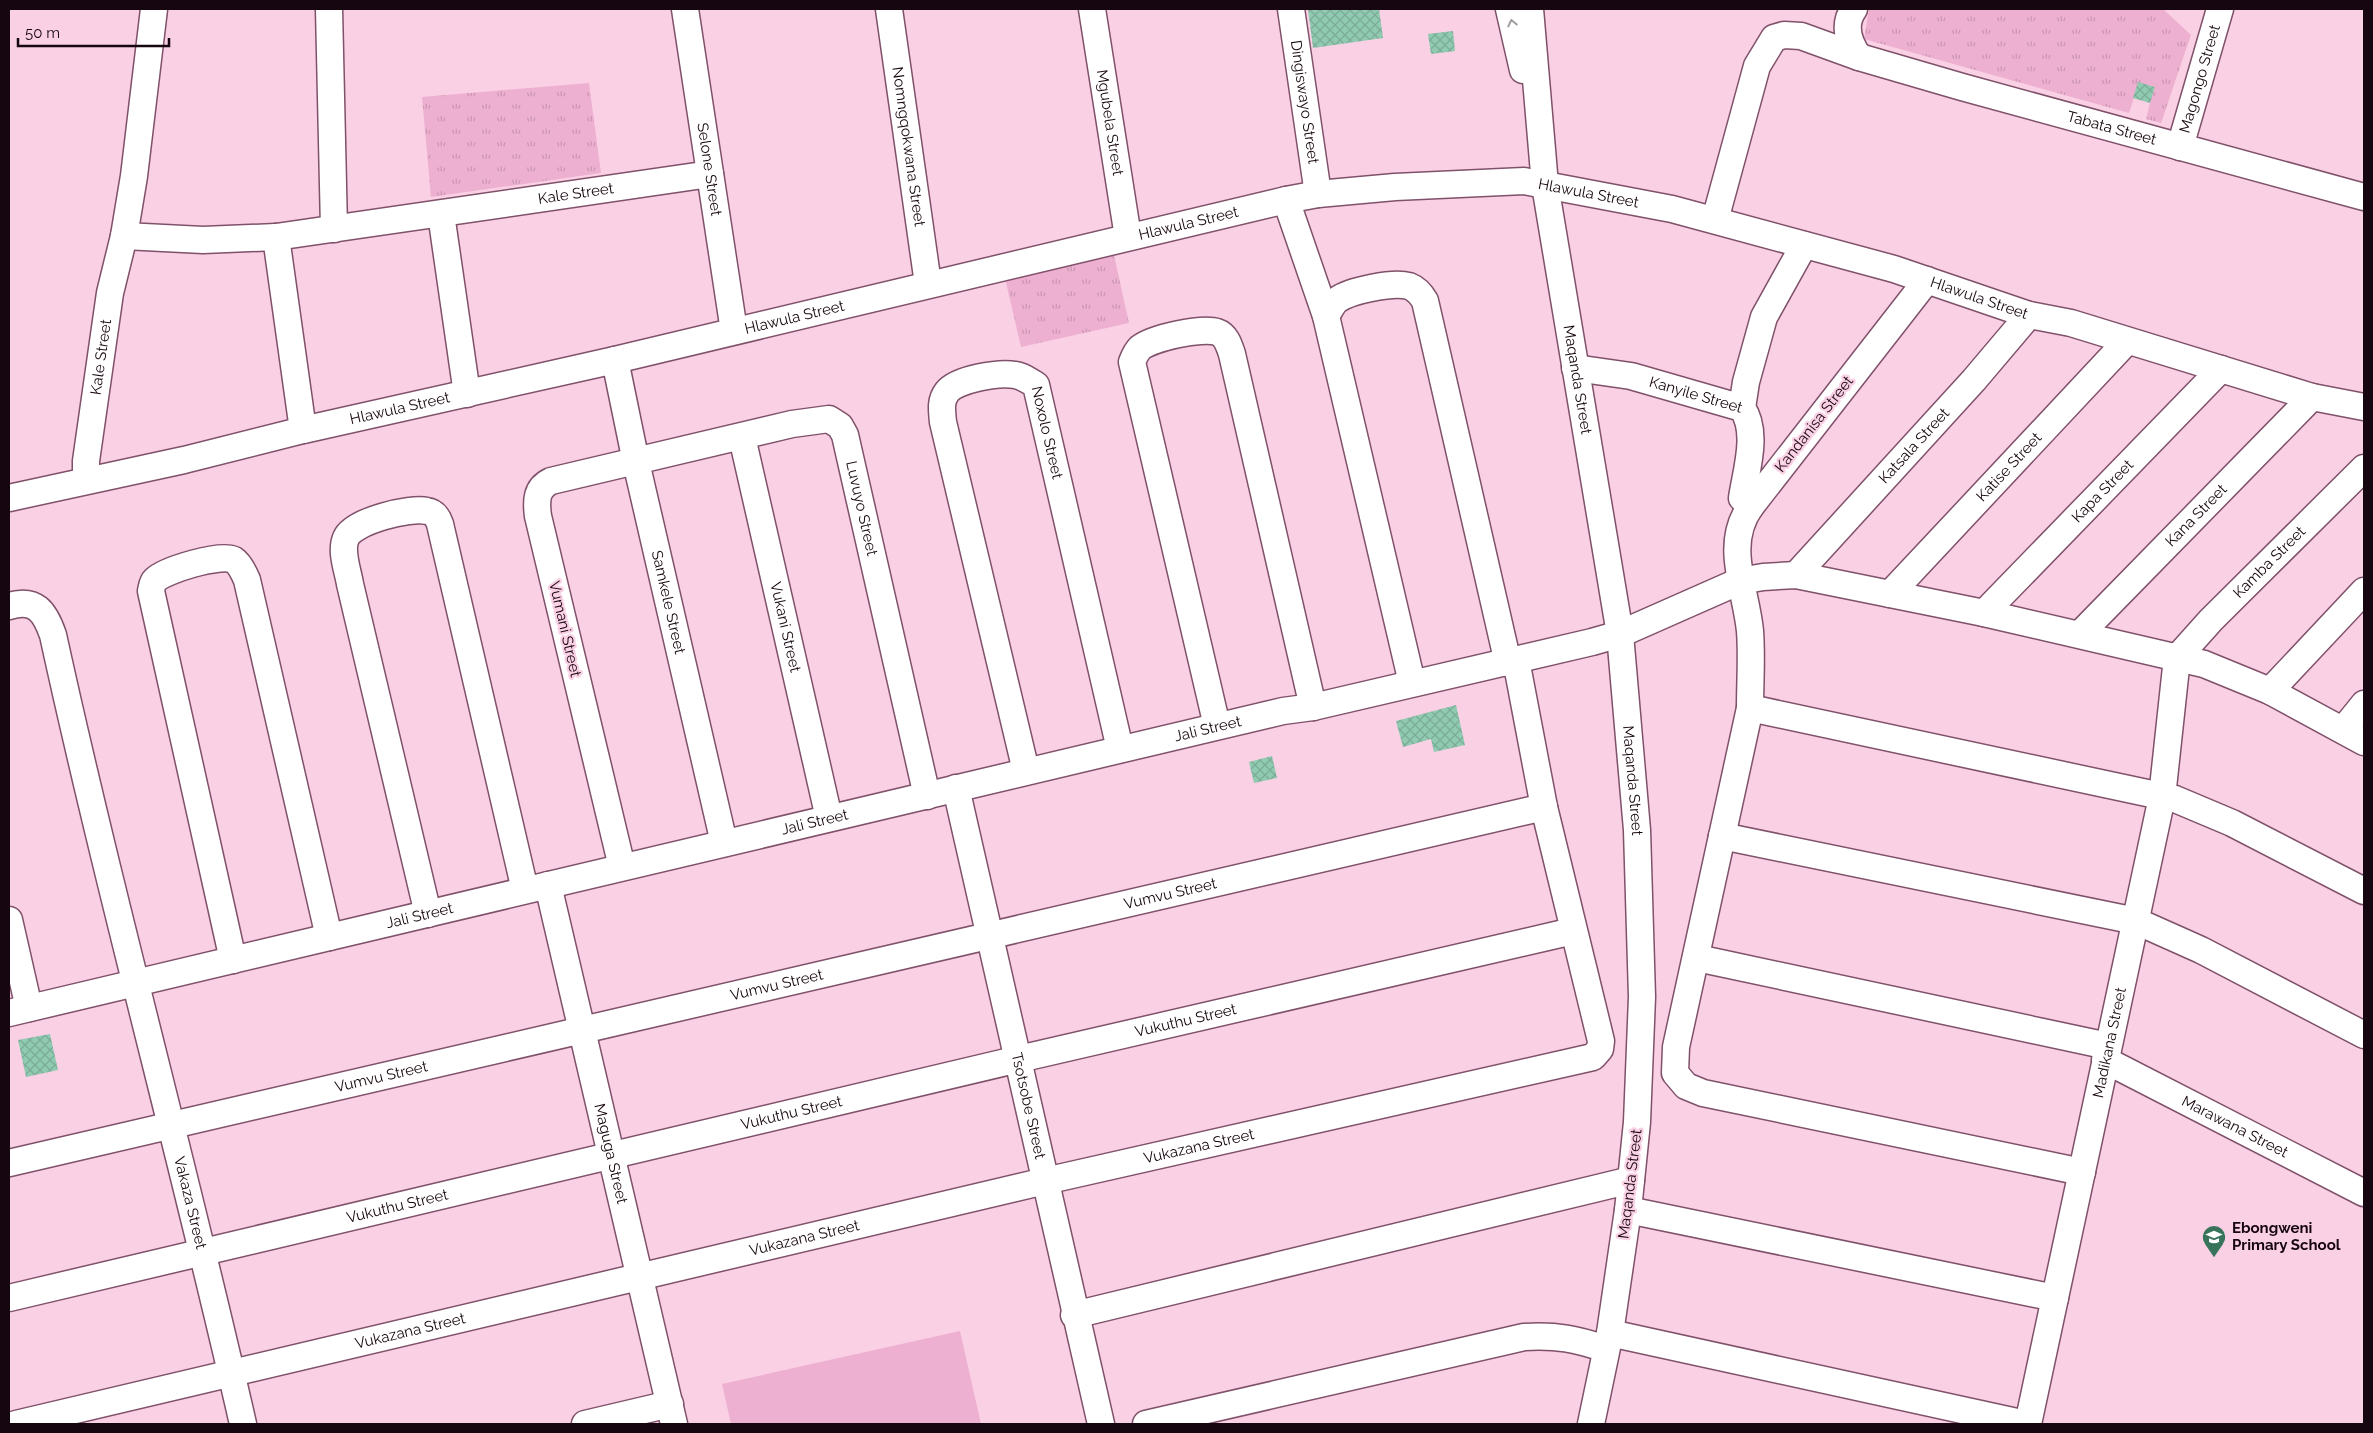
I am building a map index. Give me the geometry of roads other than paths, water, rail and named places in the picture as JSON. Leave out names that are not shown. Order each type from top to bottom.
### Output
[{"type":"street","name":"Kale Street","points":[[86,480],[86,461],[110,293],[124,236],[134,176],[154,9]]},
{"type":"street","points":[[330,9],[334,229]]},
{"type":"street","name":"Selone Street","points":[[685,9],[734,331]]},
{"type":"street","name":"Nomngqokwana Street","points":[[889,9],[928,284]]},
{"type":"street","name":"Mgubela Street","points":[[1092,9],[1128,237]]},
{"type":"street","name":"Dingiswayo Street","points":[[1291,9],[1318,194]]},
{"type":"street","name":"Maqanda Street","points":[[1508,9],[1540,139]]},
{"type":"street","name":"Maqanda Street","points":[[1530,9],[1545,185],[1620,634],[1637,830],[1641,950],[1637,1122],[1628,1210],[1608,1341],[1592,1424]]},
{"type":"street","points":[[1854,9],[1848,30],[1849,43],[1859,57]]},
{"type":"street","name":"Magongo Street","points":[[2180,147],[2220,9]]},
{"type":"street","name":"Tabata Street","points":[[1715,220],[1757,66],[1774,38],[1784,35],[1801,36],[1859,57],[2364,197]]},
{"type":"street","name":"Kale Street","points":[[124,236],[203,240],[276,237],[710,174]]},
{"type":"street","name":"Hlawula Street","points":[[9,498],[184,460],[303,430],[615,360],[1286,200],[1318,194],[1396,187],[1524,181],[1672,209],[1715,220],[1894,269],[2029,315],[2071,323],[2312,398],[2364,407]]},
{"type":"street","points":[[1286,200],[1326,316],[1412,683]]},
{"type":"street","points":[[441,214],[468,394]]},
{"type":"street","points":[[276,237],[303,430]]},
{"type":"street","points":[[1742,408],[1746,382],[1764,317],[1804,245]]},
{"type":"street","name":"Kandanisa Street","points":[[1927,280],[1751,506],[1738,527],[1740,581],[1752,653],[1750,708],[1675,1064],[1679,1080],[1686,1086],[1704,1093],[2082,1172]]},
{"type":"street","points":[[1326,316],[1338,299],[1368,289],[1400,284],[1418,290],[1425,301],[1512,662],[1573,931]]},
{"type":"street","name":"Katsala Street","points":[[1796,576],[1974,380],[2029,315]]},
{"type":"street","points":[[1217,726],[1132,362],[1136,352],[1149,342],[1191,332],[1218,332],[1224,336],[1232,354],[1313,707]]},
{"type":"street","name":"Katise Street","points":[[1890,594],[2127,341]]},
{"type":"street","name":"Samkele Street","points":[[615,360],[636,462],[724,843]]},
{"type":"street","name":"Kanyile Street","points":[[1575,368],[1631,376],[1742,408],[1748,416],[1751,430],[1742,498],[1751,506]]},
{"type":"street","name":"Kapa Street","points":[[1984,613],[2221,369]]},
{"type":"street","name":"Noxolo Street","points":[[1026,771],[943,422],[942,408],[947,392],[960,383],[978,378],[1014,374],[1036,385],[1120,749]]},
{"type":"street","name":"Kana Street","points":[[2080,634],[2312,398]]},
{"type":"street","name":"Luvuyo Street","points":[[636,462],[821,418],[835,422],[845,435],[927,796]]},
{"type":"street","name":"Vukani Street","points":[[742,437],[829,818]]},
{"type":"street","name":"Vumani Street","points":[[622,867],[540,523],[537,500],[541,488],[551,481],[636,462]]},
{"type":"street","name":"Kamba Street","points":[[2177,658],[2211,620],[2364,468]]},
{"type":"street","name":"Maguga Street","points":[[428,914],[350,584],[344,546],[350,531],[359,525],[417,510],[427,511],[439,519],[537,888],[582,1030],[672,1414]]},
{"type":"street","points":[[233,960],[151,596],[152,586],[158,578],[169,572],[214,559],[227,558],[234,561],[247,580],[329,937]]},
{"type":"street","name":"Jali Street","points":[[19,1010],[1217,726],[1283,711],[1313,707],[1412,683],[1512,662],[1620,634],[1740,581],[1762,577],[1796,576],[1890,594],[2080,634],[2177,658],[2225,671],[2270,691],[2354,736]]},
{"type":"street","points":[[2270,691],[2364,591]]},
{"type":"street","name":"Vakaza Street","points":[[9,606],[30,604],[40,610],[48,620],[134,983],[172,1126],[243,1424]]},
{"type":"street","name":"Madikana Street","points":[[2027,1424],[2162,797],[2177,658]]},
{"type":"street","points":[[2354,736],[2364,704]]},
{"type":"street","points":[[1750,708],[2189,803],[2364,891]]},
{"type":"street","name":"Tsotsobe Street","points":[[956,788],[1074,1315],[1101,1424]]},
{"type":"street","name":"Vumvu Street","points":[[9,1163],[1544,807]]},
{"type":"street","points":[[1722,836],[2136,921],[2192,946],[2364,1035]]},
{"type":"street","points":[[9,920],[19,1010]]},
{"type":"street","name":"Vukazana Street","points":[[16,1424],[232,1375],[1044,1181],[1594,1057],[1600,1049],[1601,1041],[1573,931]]},
{"type":"street","name":"Vukuthu Street","points":[[9,1298],[1018,1059],[1573,931]]},
{"type":"street","name":"Marawana Street","points":[[1697,958],[2107,1053],[2364,1193]]},
{"type":"street","points":[[1074,1315],[1631,1180]]},
{"type":"street","points":[[1628,1210],[2054,1298]]},
{"type":"street","points":[[1146,1424],[1524,1337],[1554,1335],[1608,1341],[2027,1424]]},
{"type":"street","points":[[585,1424],[672,1414]]},
{"type":"place","name":"Ebongweni Primary School","points":[[2214,1258]]}]
